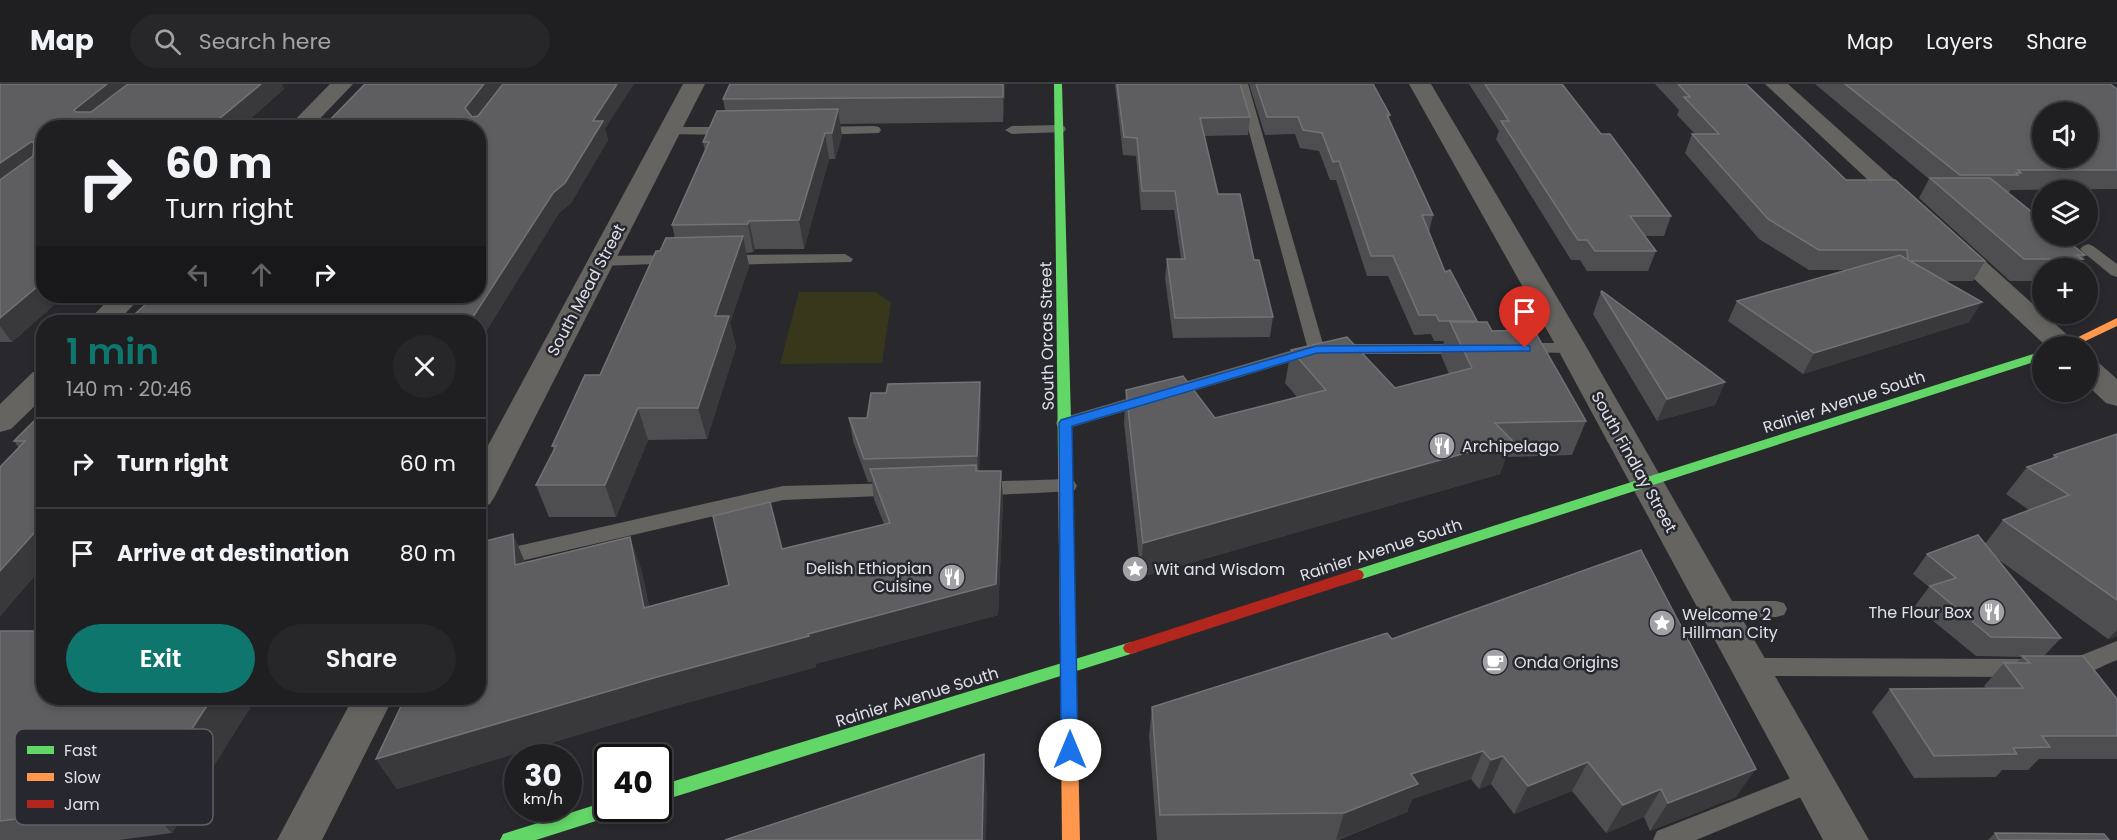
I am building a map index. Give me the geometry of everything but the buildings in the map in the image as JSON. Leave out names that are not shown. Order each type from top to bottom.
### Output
[{"type":"main road","name":"South Orcas Street","points":[[1058,84],[1067,486],[1071,840]]},
{"type":"main road","points":[[2087,336],[2117,322]]},
{"type":"main road","name":"Rainier Avenue South","points":[[672,790],[1069,667],[2032,359]]},
{"type":"main road","points":[[509,840],[594,814]]},
{"type":"street","points":[[306,120],[342,84]]},
{"type":"street","name":"South Mead Street","points":[[486,481],[694,84]]},
{"type":"street","name":"South Findlay Street","points":[[1420,84],[1572,348],[1847,840]]},
{"type":"street","points":[[1776,84],[2054,336]]},
{"type":"street","points":[[108,315],[121,303]]},
{"type":"street","points":[[2098,378],[2117,396]]},
{"type":"street","points":[[0,422],[36,387]]},
{"type":"street","points":[[299,840],[370,705]]},
{"type":"lane","points":[[1242,84],[1316,349]]},
{"type":"lane","points":[[1012,130],[1059,129]]},
{"type":"lane","points":[[795,131],[874,130]]},
{"type":"lane","points":[[669,131],[750,131]]},
{"type":"lane","points":[[2088,249],[2117,272]]},
{"type":"lane","points":[[601,261],[845,259]]},
{"type":"lane","points":[[1502,348],[1572,348]]},
{"type":"lane","points":[[1065,423],[1316,349],[1479,349]]},
{"type":"lane","points":[[958,489],[1067,486]]},
{"type":"lane","points":[[486,561],[783,493],[923,490]]},
{"type":"lane","points":[[1717,609],[1776,609]]},
{"type":"lane","points":[[1750,667],[2081,677],[2117,650]]},
{"type":"lane","points":[[1666,840],[1814,780]]},
{"type":"green space","points":[[799,292],[876,292],[891,303],[882,363],[780,364]]},
{"type":"traffic: fast","points":[[1058,84],[1065,458]]},
{"type":"traffic: fast","points":[[1357,575],[2032,359]]},
{"type":"traffic: fast","points":[[672,790],[1131,648]]},
{"type":"traffic: fast","points":[[509,840],[594,814]]},
{"type":"traffic: slow","points":[[2087,336],[2117,322]]},
{"type":"traffic: slow","points":[[1065,458],[1071,840]]},
{"type":"traffic: jam","points":[[1131,648],[1357,575]]},
{"type":"place","name":"Archipelago","points":[[1442,446]]},
{"type":"place","name":"Wit and Wisdom","points":[[1135,569]]},
{"type":"place","name":"Delish Ethiopian Cuisine","points":[[952,577]]},
{"type":"place","name":"The Flour Box","points":[[1992,612]]},
{"type":"place","name":"Welcome 2 Hillman City","points":[[1662,623]]},
{"type":"place","name":"Onda Origins","points":[[1495,662]]},
{"type":"route","points":[[1070,750],[1065,423],[1316,349],[1525,348]]}]
